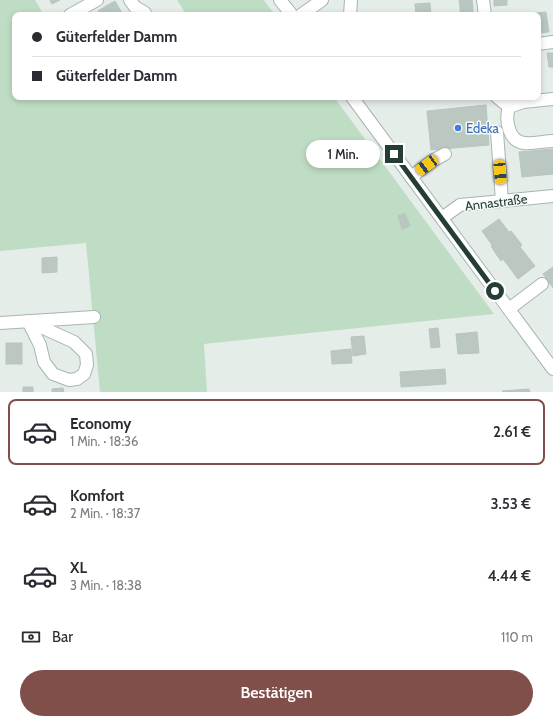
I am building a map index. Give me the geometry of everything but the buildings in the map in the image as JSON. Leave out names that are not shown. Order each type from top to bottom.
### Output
[{"type":"street","points":[[75,12],[97,0]]},
{"type":"street","points":[[130,0],[135,7],[143,12]]},
{"type":"street","points":[[280,0],[290,12]]},
{"type":"street","points":[[305,12],[322,0]]},
{"type":"street","points":[[350,0],[350,12]]},
{"type":"street","points":[[483,0],[485,12]]},
{"type":"street","points":[[541,44],[553,42]]},
{"type":"street","points":[[509,107],[523,102],[553,99]]},
{"type":"street","points":[[354,100],[553,369]]},
{"type":"street","points":[[501,100],[509,107]]},
{"type":"street","points":[[509,107],[507,114],[509,130],[514,138],[524,143],[553,141]]},
{"type":"street","points":[[497,132],[502,201]]},
{"type":"street","points":[[411,177],[445,154]]},
{"type":"street","name":"Annastraße","points":[[442,218],[460,205],[553,196]]},
{"type":"street","points":[[509,309],[542,284]]},
{"type":"street","points":[[0,323],[94,317]]},
{"type":"street","points":[[28,321],[74,342],[86,354],[87,365],[84,374],[77,379],[69,380],[53,374],[44,362],[40,345],[28,321]]},
{"type":"green space","points":[[0,0],[35,0],[42,12],[12,12],[12,100],[336,100],[494,314],[204,344],[207,392],[100,392],[86,243],[0,251]]},
{"type":"green space","points":[[177,0],[264,0],[273,12],[185,12]]},
{"type":"place","name":"Edeka","points":[[458,128]]},
{"type":"route","points":[[394,154],[495,291]]}]
